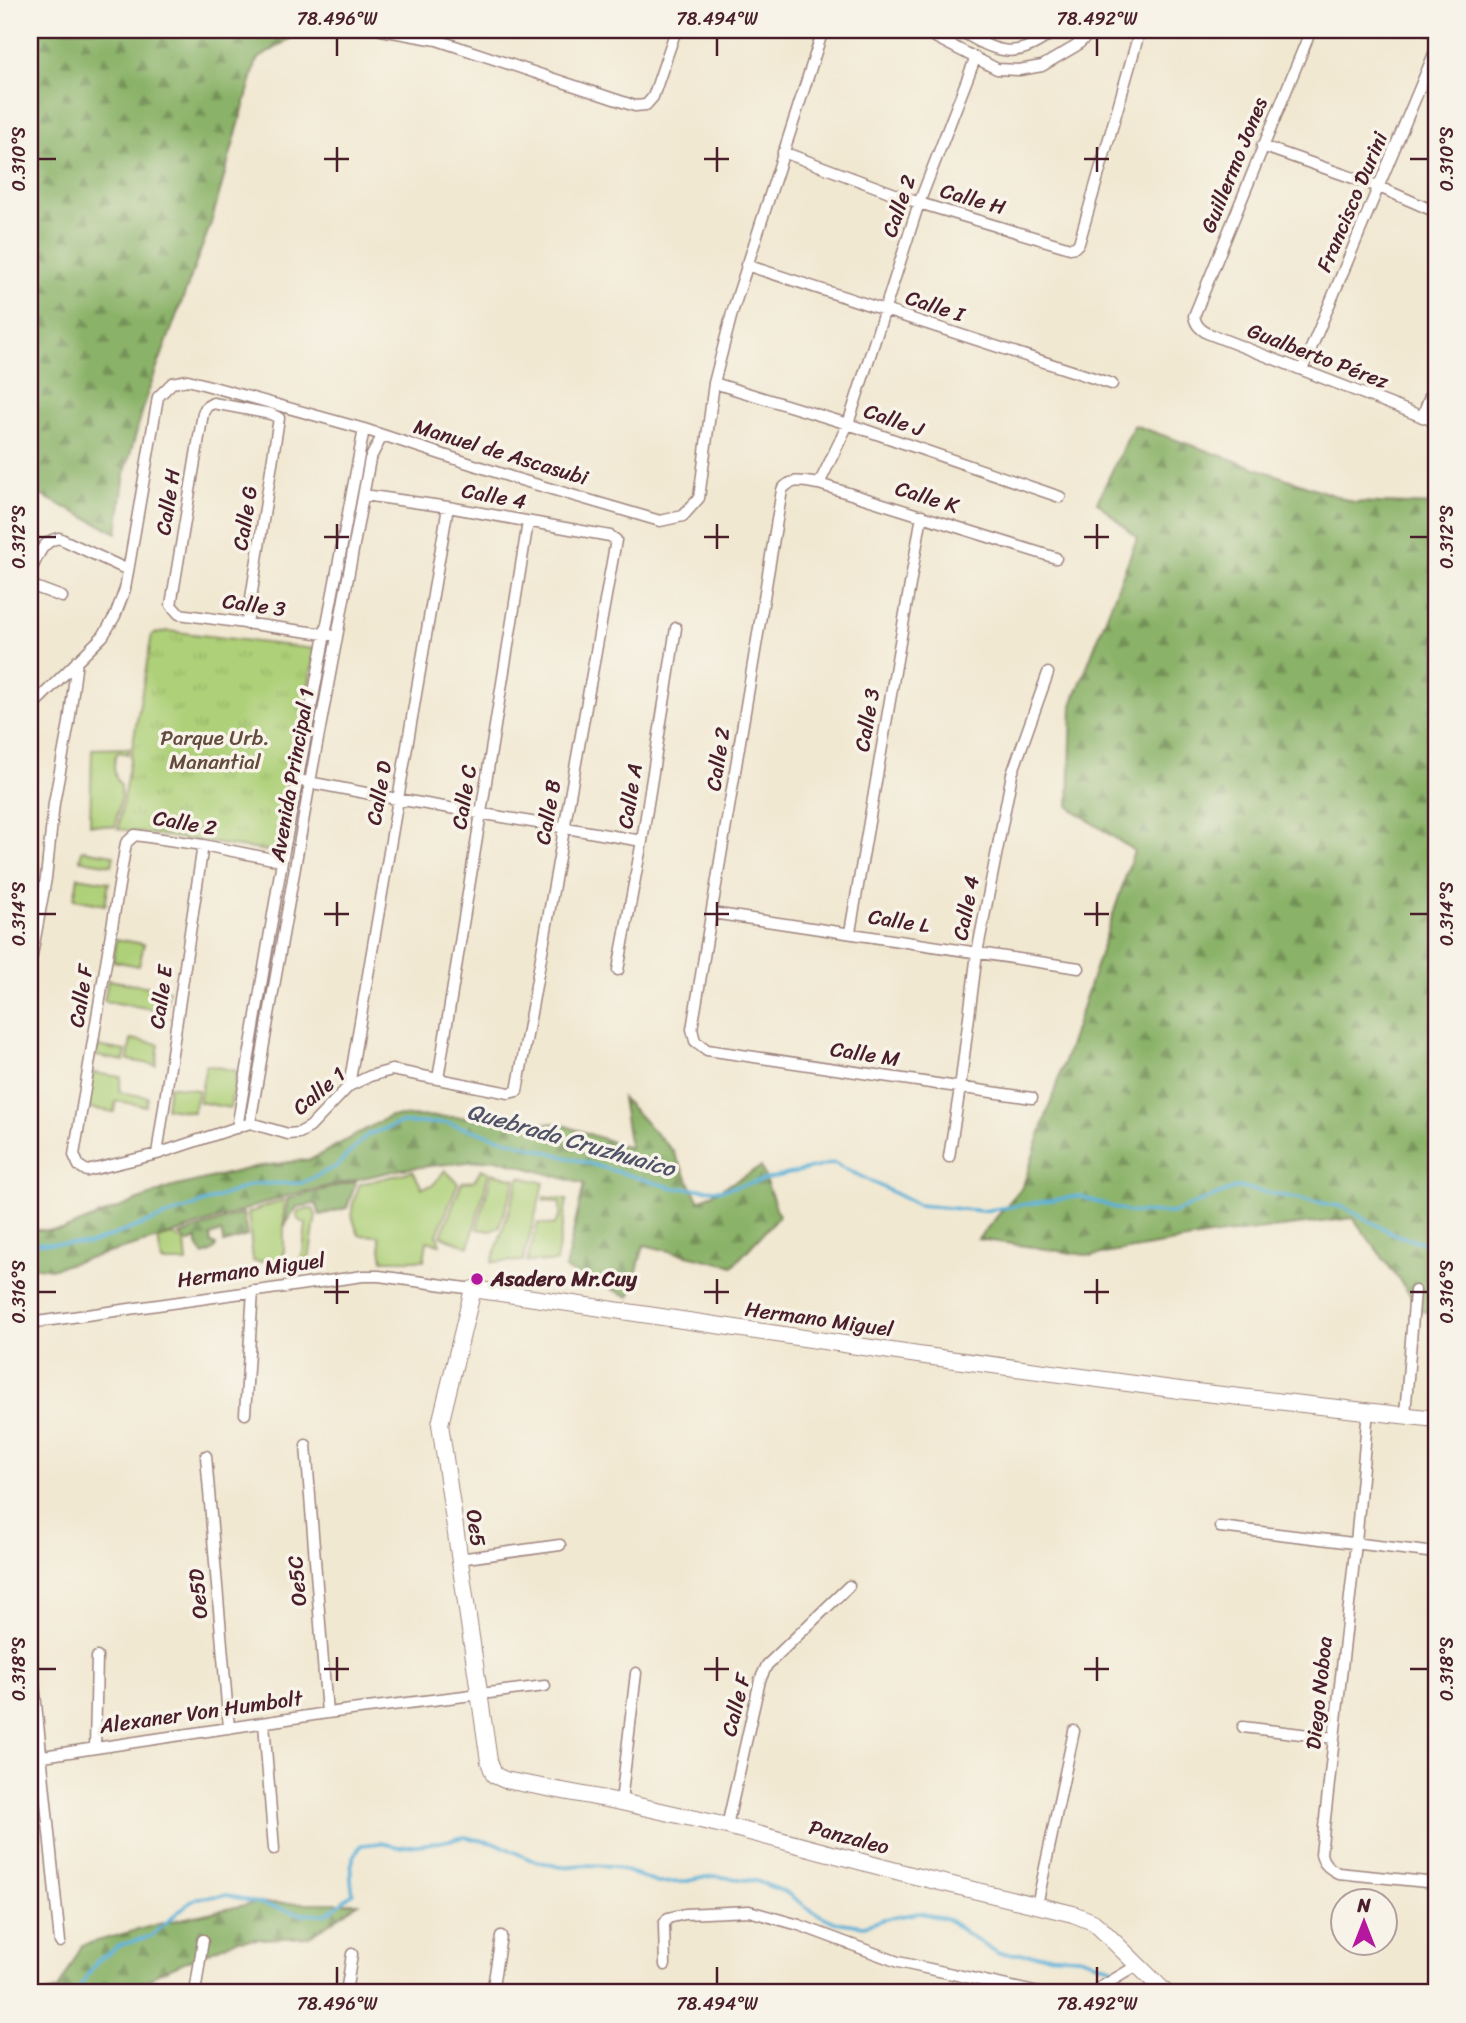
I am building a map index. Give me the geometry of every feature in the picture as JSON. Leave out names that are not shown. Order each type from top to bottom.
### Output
[{"type":"street","points":[[30,31],[36,30]]},
{"type":"street","points":[[381,30],[437,40],[635,106],[646,105],[653,97],[676,30]]},
{"type":"street","name":"Manuel de Ascasubi","points":[[30,708],[103,636],[115,616],[125,589],[159,397],[172,383],[188,380],[364,429],[514,478],[660,521],[683,516],[699,498],[714,383],[746,265],[823,30]]},
{"type":"street","points":[[912,30],[933,33],[975,59],[998,69],[1019,70],[1042,66],[1076,46],[1094,30]]},
{"type":"street","points":[[959,30],[994,49],[1018,50],[1040,41],[1055,30]]},
{"type":"street","points":[[979,42],[989,30]]},
{"type":"street","name":"Calle H","points":[[783,152],[919,203],[1070,248],[1075,247],[1079,243],[1140,30]]},
{"type":"street","name":"Guillermo Jones","points":[[1194,316],[1311,30]]},
{"type":"street","points":[[1427,30],[1436,33]]},
{"type":"street","name":"Francisco Durini","points":[[1302,370],[1436,49]]},
{"type":"street","name":"Calle 2","points":[[819,484],[848,424],[919,203],[975,59]]},
{"type":"street","points":[[1262,146],[1380,187],[1436,212]]},
{"type":"street","name":"Calle I","points":[[746,265],[1112,384]]},
{"type":"street","name":"Gualberto Pérez","points":[[1194,316],[1198,328],[1207,333],[1436,422]]},
{"type":"street","points":[[1422,416],[1436,380]]},
{"type":"street","name":"Calle J","points":[[714,383],[848,424],[1060,497]]},
{"type":"street","name":"Calle H","points":[[171,605],[202,413],[213,403],[271,414],[279,418]]},
{"type":"street","name":"Calle G","points":[[247,624],[279,418]]},
{"type":"street","points":[[237,1128],[282,861],[304,781],[324,634],[364,429]]},
{"type":"street","name":"Avenida Principal 1","points":[[250,1124],[304,781],[337,636],[370,459],[382,436]]},
{"type":"street","name":"Calle K","points":[[786,484],[795,481],[819,484],[1056,558]]},
{"type":"street","name":"Calle 2","points":[[695,1041],[692,1030],[782,490],[786,484]]},
{"type":"street","name":"Calle 4","points":[[364,495],[448,507],[610,536],[616,540]]},
{"type":"street","name":"Calle D","points":[[349,1086],[448,507]]},
{"type":"street","name":"Calle 3","points":[[850,932],[922,515]]},
{"type":"street","name":"Calle C","points":[[438,1079],[528,522]]},
{"type":"street","points":[[31,568],[44,545],[59,538],[128,570]]},
{"type":"street","name":"Calle B","points":[[517,1091],[616,540]]},
{"type":"street","points":[[30,585],[62,597]]},
{"type":"street","name":"Calle 3","points":[[171,605],[179,614],[337,636]]},
{"type":"street","name":"Calle A","points":[[618,970],[676,628]]},
{"type":"street","points":[[30,966],[46,878],[54,803],[77,661]]},
{"type":"street","name":"Calle 4","points":[[949,1157],[977,953],[1012,774],[1048,673]]},
{"type":"street","points":[[304,781],[642,841]]},
{"type":"street","name":"Calle 2","points":[[126,843],[135,835],[282,861]]},
{"type":"street","name":"Calle F","points":[[126,843],[75,1155],[79,1166],[87,1171],[157,1154]]},
{"type":"street","name":"Calle E","points":[[157,1154],[202,845]]},
{"type":"street","name":"Calle L","points":[[712,913],[1080,968]]},
{"type":"street","name":"Calle M","points":[[695,1041],[707,1050],[1032,1098]]},
{"type":"street","name":"Calle 1","points":[[250,1124],[288,1134],[299,1133],[310,1127],[349,1086],[392,1070],[509,1093],[517,1091]]},
{"type":"street","points":[[157,1154],[250,1124]]},
{"type":"street","name":"Hermano Miguel","points":[[30,1323],[363,1276],[379,1276],[945,1359],[1187,1391],[1436,1419]]},
{"type":"street","name":"Oe5","points":[[473,1289],[440,1424],[489,1760],[494,1775]]},
{"type":"street","points":[[245,1414],[253,1291]]},
{"type":"street","points":[[1405,1415],[1415,1291]]},
{"type":"street","name":"Diego Noboa","points":[[1368,1410],[1356,1543],[1321,1844],[1322,1861],[1338,1873],[1436,1883]]},
{"type":"street","name":"Oe5C","points":[[306,1445],[327,1713]]},
{"type":"street","name":"Oe5D","points":[[206,1456],[229,1728]]},
{"type":"street","points":[[1220,1527],[1436,1553]]},
{"type":"street","points":[[459,1559],[560,1545]]},
{"type":"street","name":"Calle F","points":[[727,1826],[760,1680],[767,1665],[849,1586]]},
{"type":"street","points":[[30,1644],[35,1757],[60,1942]]},
{"type":"street","points":[[95,1748],[97,1657]]},
{"type":"street","points":[[621,1802],[636,1673]]},
{"type":"street","name":"Alexaner Von Humbolt","points":[[35,1757],[327,1713],[545,1686]]},
{"type":"street","points":[[264,1723],[274,1849]]},
{"type":"street","points":[[1243,1727],[1334,1738]]},
{"type":"street","points":[[1037,1905],[1074,1731]]},
{"type":"street","name":"Panzaleo","points":[[494,1775],[505,1780],[727,1826],[915,1876],[1073,1914],[1093,1922],[1166,1993]]},
{"type":"street","points":[[665,1965],[664,1924],[668,1918],[685,1914],[749,1911],[799,1924],[898,1962],[1039,1993]]},
{"type":"street","points":[[492,1993],[501,1936]]},
{"type":"street","points":[[195,1993],[203,1940]]},
{"type":"street","points":[[346,1993],[352,1954]]},
{"type":"street","points":[[1091,1993],[1138,1965]]},
{"type":"green space","points":[[30,30],[303,30],[257,60],[211,223],[147,395],[125,472],[117,533],[30,490]]},
{"type":"green space","points":[[1134,425],[1353,502],[1436,505],[1436,1312],[1423,1312],[1353,1218],[1216,1235],[1092,1256],[978,1239],[1023,1186],[1134,851],[1069,807],[1072,705],[1137,538],[1097,502]]},
{"type":"green space","name":"Parque Urb. Manantial","points":[[168,631],[315,649],[281,853],[118,829],[152,634]]},
{"type":"green space","points":[[323,651],[329,653],[309,772],[303,771]]},
{"type":"green space","points":[[129,748],[128,754],[118,752],[115,760],[114,769],[121,785],[121,795],[115,827],[90,824],[92,749]]},
{"type":"green space","points":[[82,850],[114,855],[112,865],[80,860]]},
{"type":"green space","points":[[78,877],[109,882],[105,905],[74,899]]},
{"type":"green space","points":[[116,939],[144,944],[139,966],[113,961]]},
{"type":"green space","points":[[108,980],[169,990],[165,1011],[104,1001]]},
{"type":"green space","points":[[131,1039],[159,1044],[156,1065],[128,1060]]},
{"type":"green space","points":[[97,1046],[126,1051],[124,1061],[96,1056]]},
{"type":"green space","points":[[206,1065],[237,1071],[230,1108],[199,1102]]},
{"type":"green space","points":[[93,1073],[121,1077],[119,1092],[148,1097],[146,1106],[116,1101],[114,1112],[88,1108]]},
{"type":"green space","points":[[169,1086],[198,1090],[193,1112],[166,1108]]},
{"type":"green space","points":[[622,1098],[673,1151],[699,1201],[761,1167],[779,1216],[733,1266],[644,1245],[630,1297],[565,1269],[584,1184],[496,1159],[402,1169],[286,1196],[158,1239],[51,1269],[30,1266],[30,1230],[63,1230],[169,1188],[255,1167],[312,1159],[390,1116],[459,1117],[560,1124],[630,1148]]},
{"type":"green space","points":[[481,1169],[489,1172],[469,1247],[441,1236],[462,1182],[474,1181]]},
{"type":"green space","points":[[445,1170],[458,1183],[437,1235],[440,1244],[427,1241],[424,1260],[383,1260],[379,1236],[359,1235],[353,1220],[353,1204],[360,1184],[413,1171],[422,1188],[433,1185]]},
{"type":"green space","points":[[492,1173],[516,1179],[499,1227],[492,1231],[477,1229]]},
{"type":"green space","points":[[520,1177],[544,1183],[523,1261],[492,1262]]},
{"type":"green space","points":[[356,1181],[347,1208],[320,1215],[316,1204],[297,1207],[286,1224],[287,1199]]},
{"type":"green space","points":[[544,1197],[567,1200],[556,1262],[527,1262],[538,1223],[554,1225],[560,1216],[560,1203],[544,1201]]},
{"type":"green space","points":[[284,1200],[284,1262],[253,1261],[248,1213]]},
{"type":"green space","points":[[313,1209],[316,1215],[309,1260],[300,1260],[306,1223],[297,1217],[298,1211]]},
{"type":"green space","points":[[243,1213],[247,1236],[224,1243],[221,1232],[210,1236],[211,1243],[216,1245],[209,1253],[203,1255],[197,1245],[197,1239],[188,1243],[180,1235]]},
{"type":"green space","points":[[173,1235],[185,1242],[187,1262],[162,1262],[158,1239]]},
{"type":"green space","points":[[253,1903],[359,1903],[309,1937],[237,1940],[156,1974],[136,1993],[46,1993],[58,1990],[82,1945]]},
{"type":"waterway","name":"Quebrada Cruzhuaico","points":[[30,1243],[89,1244],[254,1184],[302,1183],[337,1166],[367,1135],[401,1123],[447,1123],[674,1188],[721,1190],[834,1163],[918,1205],[983,1211],[1079,1196],[1128,1212],[1172,1213],[1238,1187],[1343,1207],[1396,1235],[1436,1246]]},
{"type":"waterway","points":[[76,1993],[97,1961],[121,1945],[151,1936],[186,1905],[198,1898],[227,1895],[301,1914],[327,1914],[353,1893],[351,1868],[361,1845],[380,1843],[399,1847],[465,1837],[498,1844],[529,1859],[560,1867],[613,1866],[657,1883],[682,1882],[713,1876],[756,1881],[785,1892],[834,1922],[864,1926],[884,1919],[919,1913],[948,1919],[998,1953],[1079,1957],[1111,1967],[1116,1975]]},
{"type":"waterway","points":[[1119,1981],[1126,1993]]},
{"type":"place","name":"Asadero Mr.Cuy","points":[[477,1279]]}]
